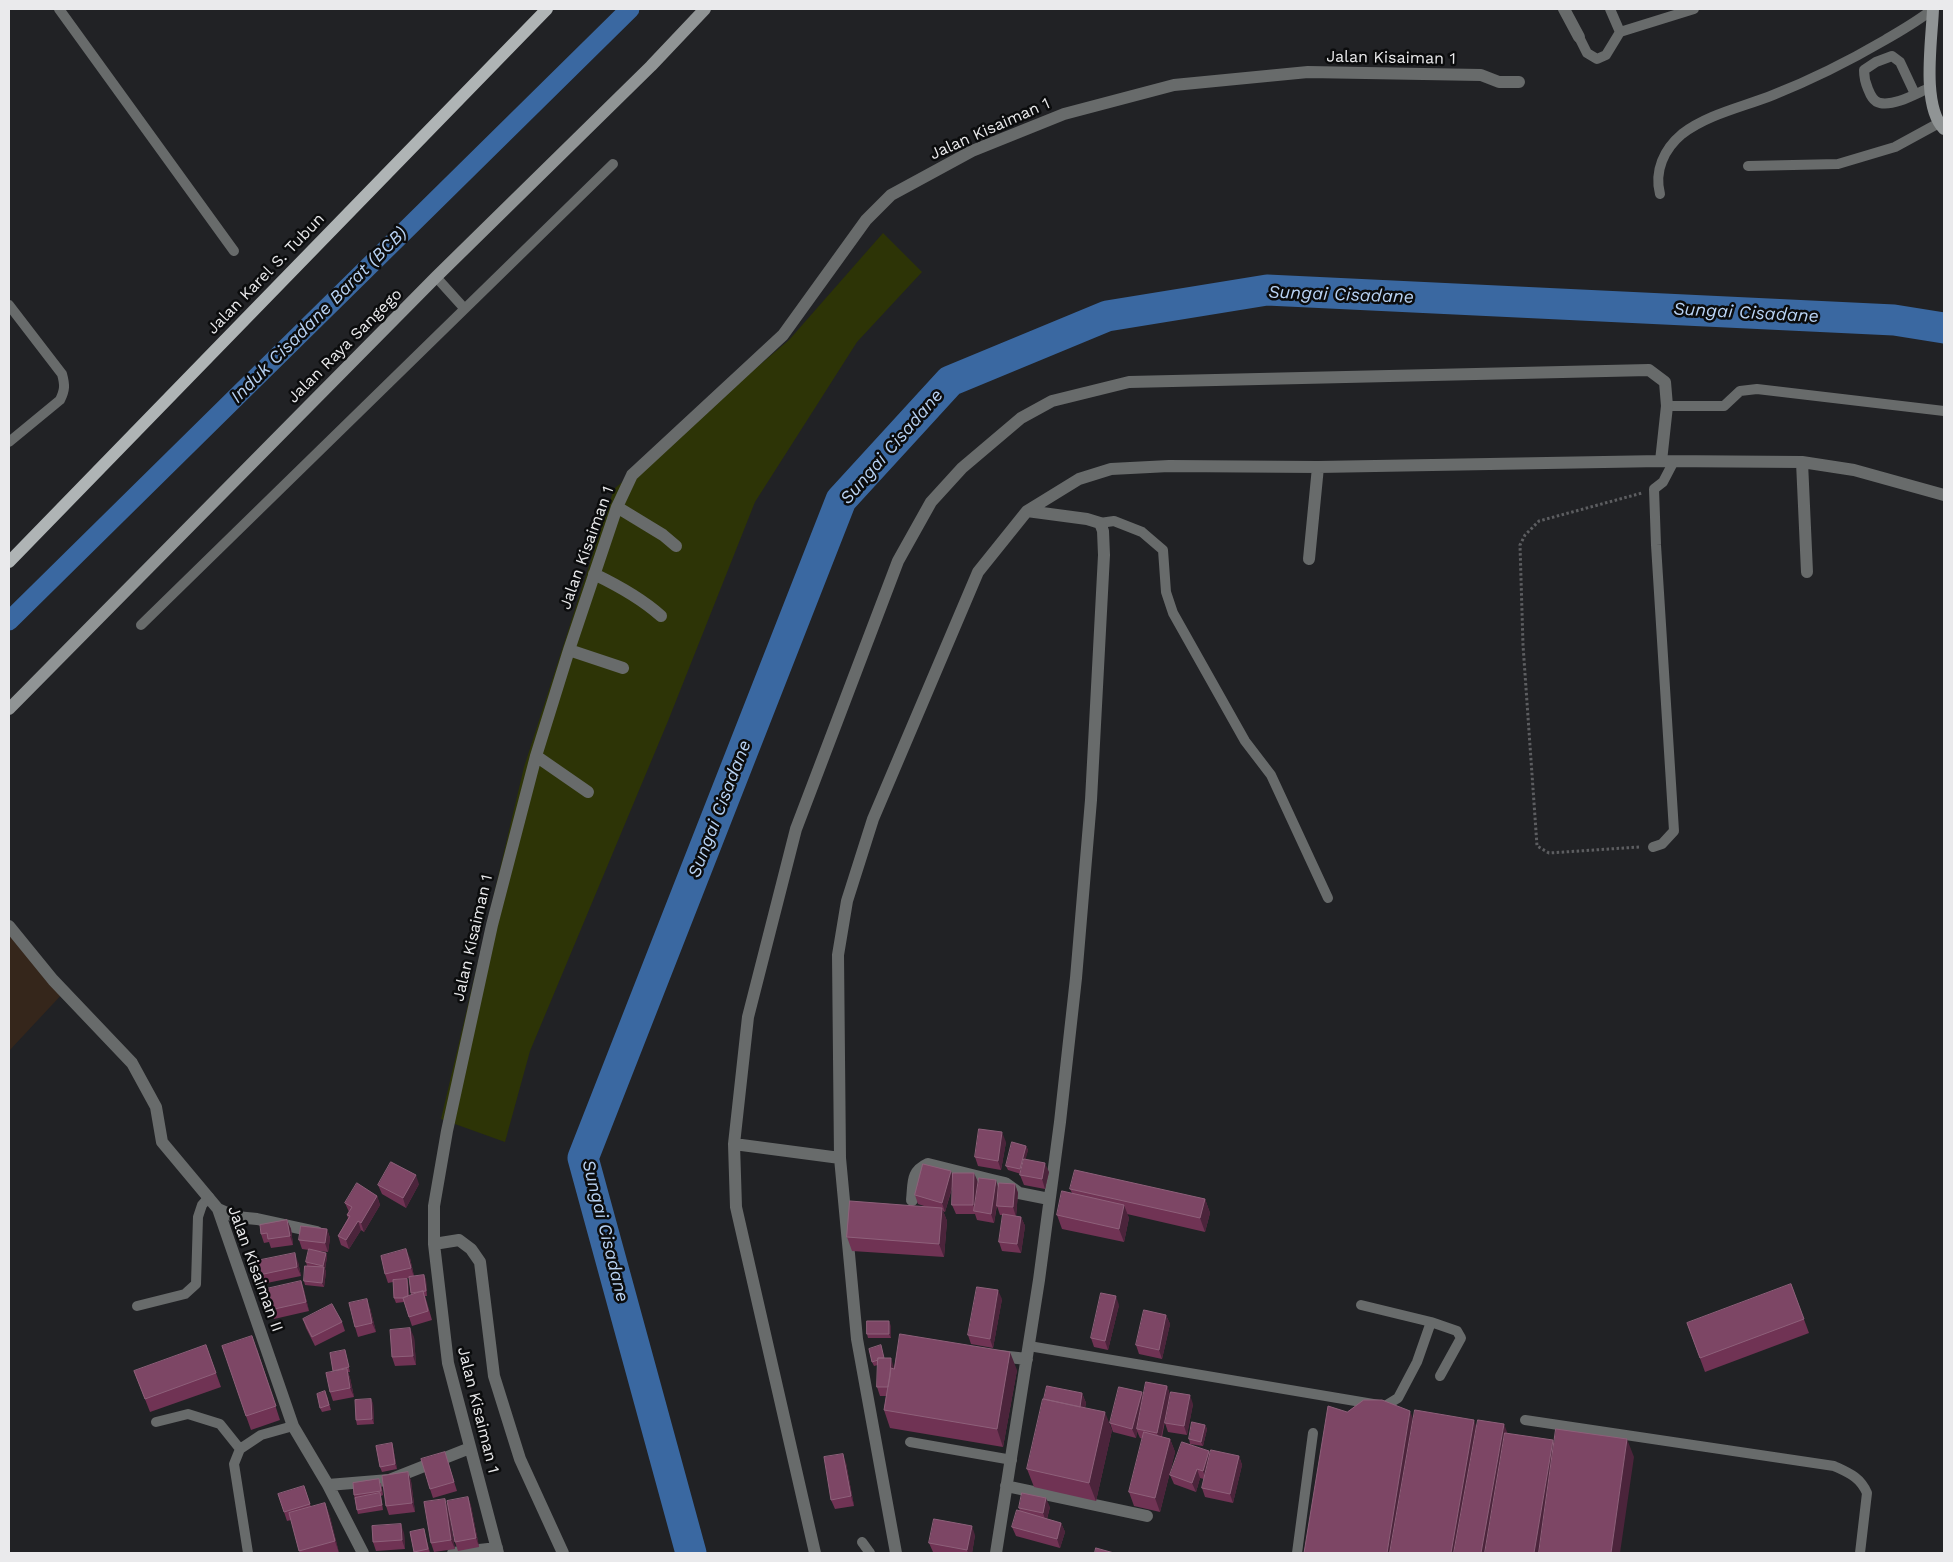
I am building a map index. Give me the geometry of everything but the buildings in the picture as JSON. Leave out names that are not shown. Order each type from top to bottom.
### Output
[{"type":"main road","name":"Jalan Karel S. Tubun","points":[[9,562],[547,9]]},
{"type":"street","name":"Jalan Raya Sangego","points":[[9,709],[436,277],[651,66],[706,9]]},
{"type":"street","points":[[1564,9],[1579,37]]},
{"type":"street","points":[[1933,9],[1929,88],[1941,126]]},
{"type":"street","name":"Jalan Kisaiman 1","points":[[497,1551],[448,1363],[434,1244],[434,1206],[447,1131],[492,925],[536,756],[594,574],[617,507],[632,474],[783,335],[866,220],[891,195],[972,151],[1064,114],[1174,85],[1308,72],[1480,75],[1500,82],[1519,82]]},
{"type":"street","points":[[815,1553],[736,1207],[734,1144],[748,1017],[796,829],[898,561],[931,502],[962,468],[1021,418],[1052,401],[1129,382],[1649,370],[1665,382],[1667,406],[1661,461]]},
{"type":"street","points":[[896,1553],[857,1338],[840,1158],[838,955],[847,901],[873,819],[978,572],[1027,511],[1079,478],[1111,469],[1169,466],[1318,467],[1499,462],[1802,462],[1854,470],[1944,495]]},
{"type":"street","points":[[1802,462],[1807,572]]},
{"type":"street","points":[[1309,560],[1318,467]]},
{"type":"street","points":[[617,507],[663,535],[676,546]]},
{"type":"street","points":[[996,1553],[1028,1353],[1060,1122],[1075,988],[1091,800],[1104,555],[1103,531],[1100,523],[1087,519],[1027,511]]},
{"type":"street","points":[[594,574],[629,592],[661,616]]},
{"type":"street","points":[[569,650],[624,668]]},
{"type":"street","points":[[536,756],[588,792]]},
{"type":"street","name":"Jalan Kisaiman II","points":[[9,926],[53,980],[132,1063],[156,1106],[162,1142],[218,1209],[293,1426],[328,1485],[363,1553]]},
{"type":"street","points":[[734,1144],[840,1158]]},
{"type":"street","points":[[912,1200],[914,1176],[918,1169],[928,1164],[1005,1183],[1019,1193],[1049,1199]]},
{"type":"street","points":[[218,1209],[236,1217],[257,1219],[320,1233]]},
{"type":"street","points":[[434,1244],[459,1240],[471,1250],[480,1262],[494,1376],[520,1459],[563,1553]]},
{"type":"street","points":[[999,1356],[1028,1353]]},
{"type":"street","points":[[328,1485],[389,1480],[470,1448]]},
{"type":"street","points":[[1006,1486],[1147,1516]]},
{"type":"street","points":[[453,1553],[497,1551]]},
{"type":"lane","points":[[59,9],[234,252]]},
{"type":"lane","points":[[1610,9],[1620,32]]},
{"type":"lane","points":[[1579,37],[1587,53],[1597,59],[1606,55],[1620,32],[1694,9]]},
{"type":"lane","points":[[1660,194],[1656,182],[1658,170],[1667,152],[1682,135],[1704,121],[1825,72],[1916,22],[1933,9]]},
{"type":"lane","points":[[1915,94],[1900,62],[1892,56],[1876,62],[1864,70],[1870,95],[1880,103],[1899,100],[1915,94],[1929,88]]},
{"type":"lane","points":[[1748,166],[1838,164],[1895,147],[1941,126]]},
{"type":"lane","points":[[141,625],[613,164]]},
{"type":"lane","points":[[436,277],[464,308]]},
{"type":"lane","points":[[9,305],[62,374],[64,384],[64,392],[56,404],[9,442]]},
{"type":"lane","points":[[1667,406],[1724,406],[1740,391],[1757,389],[1944,411]]},
{"type":"lane","points":[[1653,847],[1662,844],[1674,831],[1654,490],[1663,482],[1674,461]]},
{"type":"lane","points":[[1100,523],[1114,521],[1142,532],[1162,550],[1166,592],[1173,613],[1245,741],[1271,775],[1328,898]]},
{"type":"lane","points":[[137,1306],[185,1294],[196,1284],[198,1217],[202,1205],[209,1197]]},
{"type":"lane","points":[[1360,1305],[1432,1322],[1457,1331],[1461,1338],[1440,1376]]},
{"type":"lane","points":[[1028,1353],[1385,1406],[1398,1398],[1416,1362],[1432,1322]]},
{"type":"lane","points":[[156,1422],[188,1414],[220,1424],[240,1449]]},
{"type":"lane","points":[[1525,1420],[1834,1466],[1856,1477],[1863,1485],[1867,1494],[1860,1553]]},
{"type":"lane","points":[[248,1553],[234,1464],[240,1449],[261,1435],[293,1426]]},
{"type":"lane","points":[[1297,1553],[1313,1433]]},
{"type":"lane","points":[[910,1442],[1012,1460]]},
{"type":"lane","points":[[862,1542],[870,1553]]},
{"type":"path","points":[[1653,847],[1549,853],[1537,846],[1523,645],[1520,545],[1525,535],[1539,521],[1654,490]]},
{"type":"shaded area","points":[[9,920],[65,991],[9,1051]]},
{"type":"green space","points":[[883,233],[922,272],[857,342],[755,502],[668,721],[530,1051],[505,1142],[441,1119],[524,767],[614,489],[789,340]]},
{"type":"waterway","name":"Induk Cisadane Barat (BCB)","points":[[9,621],[630,9]]},
{"type":"waterway","name":"Sungai Cisadane","points":[[691,1553],[583,1158],[841,500],[950,381],[1107,316],[1267,290],[1894,320],[1944,328]]}]
